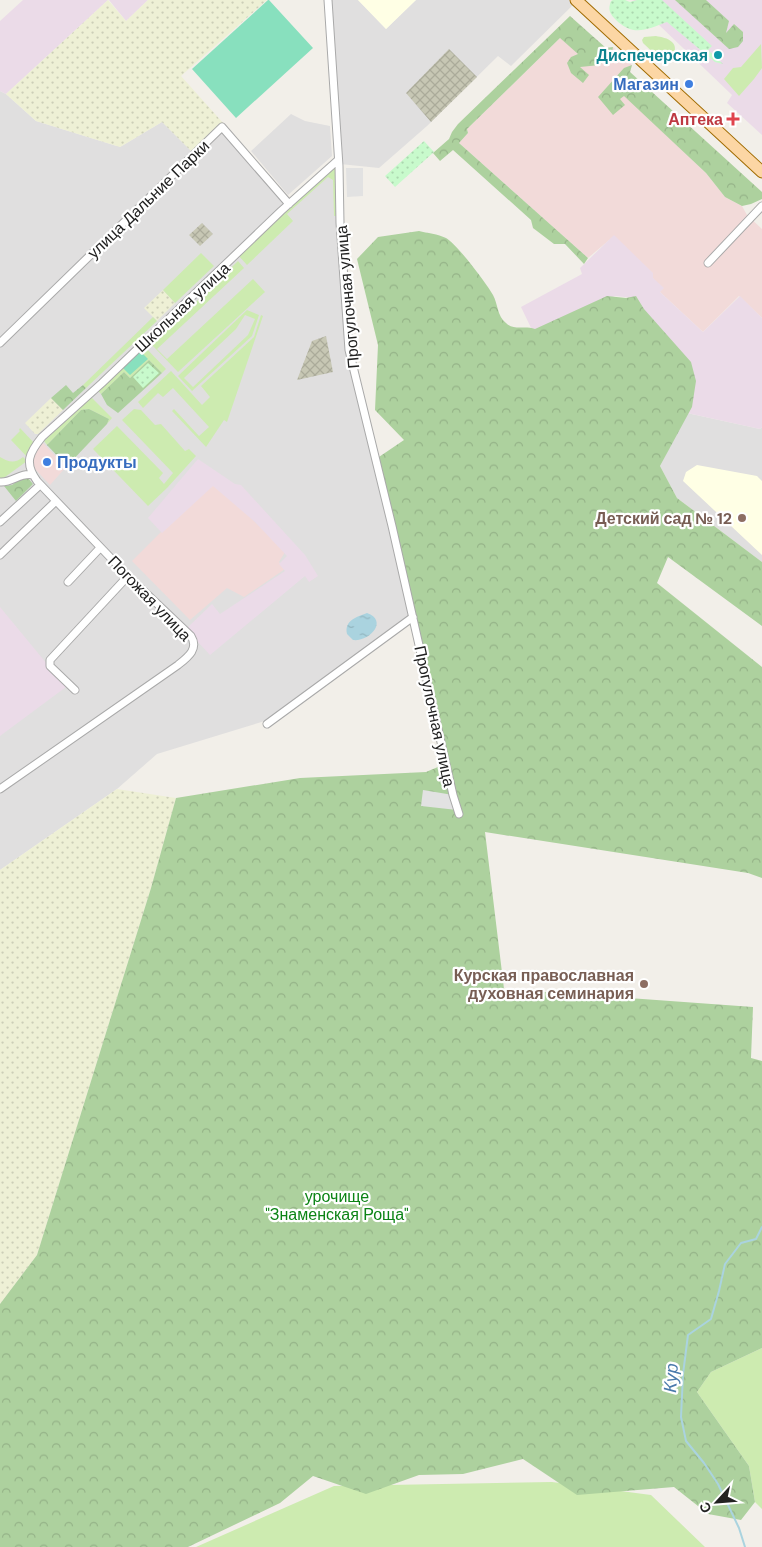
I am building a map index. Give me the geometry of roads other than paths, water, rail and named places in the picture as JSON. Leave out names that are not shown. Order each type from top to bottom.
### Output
[{"type":"main road","points":[[576,0],[762,172]]},
{"type":"street","name":"Прогулочная улица","points":[[328,0],[349,350],[459,814]]},
{"type":"street","name":"улица Дальние Парки","points":[[0,343],[222,127],[289,204]]},
{"type":"street","name":"Школьная улица","points":[[30,457],[34,447],[42,437],[102,383],[289,204],[338,160]]},
{"type":"street","points":[[708,263],[762,206]]},
{"type":"street","name":"Погожая улица","points":[[0,789],[178,665],[192,652],[194,647],[194,641],[191,636],[100,548],[40,485],[33,475],[30,457]]},
{"type":"street","points":[[0,482],[8,482],[21,475],[33,475]]},
{"type":"street","points":[[0,522],[40,485]]},
{"type":"street","points":[[0,555],[56,502]]},
{"type":"street","points":[[68,582],[100,548]]},
{"type":"street","points":[[75,690],[50,666],[50,660],[128,576]]},
{"type":"street","name":"Прогулочная улица","points":[[267,724],[413,617]]},
{"type":"water","points":[[367,613],[376,621],[374,630],[365,638],[353,640],[347,634],[347,625],[352,620]]},
{"type":"waterway","name":"Кур","points":[[745,1547],[739,1528],[718,1484],[686,1441],[681,1417],[683,1374],[688,1335],[711,1319],[725,1264],[741,1243],[756,1239],[762,1227]]},
{"type":"place","name":"Диспечерская","points":[[718,55]]},
{"type":"place","name":"Магазин","points":[[689,84]]},
{"type":"place","name":"Аптека","points":[[733,119]]},
{"type":"place","name":"Продукты","points":[[47,462]]},
{"type":"place","name":"Детский сад № 12","points":[[742,518]]},
{"type":"place","name":"Курская православная духовная семинария","points":[[644,984]]},
{"type":"park label","name":"урочище \"Знаменская Роща\"","points":[[337,1205]]}]
